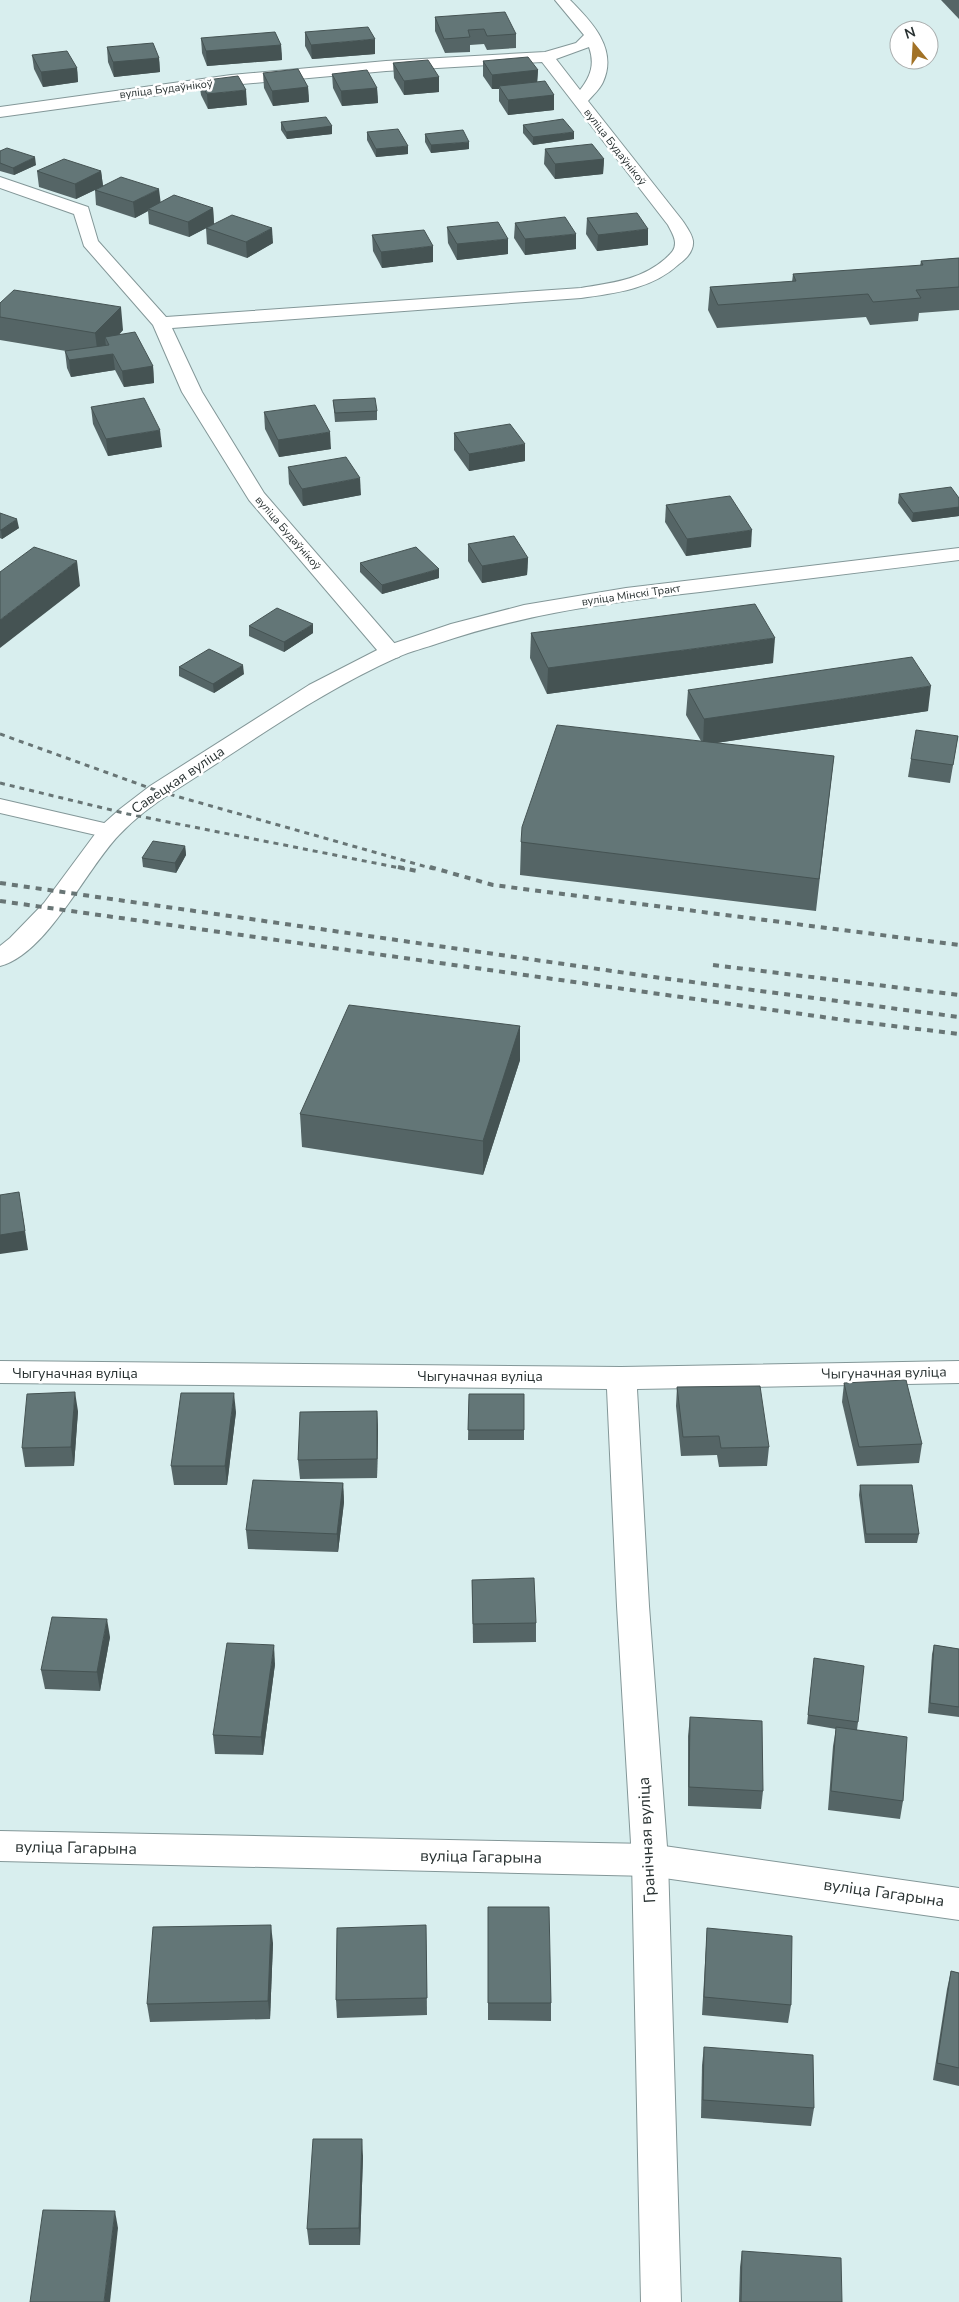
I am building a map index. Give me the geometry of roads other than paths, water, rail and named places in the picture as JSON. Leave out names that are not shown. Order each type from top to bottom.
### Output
[{"type":"street","points":[[562,0],[583,22],[592,36],[601,59],[595,82],[580,101]]},
{"type":"street","points":[[546,57],[581,46],[592,36]]},
{"type":"street","name":"вуліца Будаўнікоў","points":[[0,112],[231,80],[386,66],[546,57],[676,224],[684,239],[682,252],[679,256],[668,266],[643,282],[581,293],[161,323]]},
{"type":"street","name":"вуліца Будаўнікоў","points":[[0,182],[82,211],[90,242],[161,323],[192,392],[256,496],[391,652]]},
{"type":"street","name":"вуліца Мінскі Тракт","points":[[316,690],[391,652],[459,629],[524,611],[626,594],[959,554]]},
{"type":"street","name":"Савецкая вуліца","points":[[0,958],[19,944],[53,908],[109,831],[158,791],[316,690]]},
{"type":"street","points":[[0,806],[109,831]]},
{"type":"street","name":"Чыгуначная вуліца","points":[[0,1372],[621,1378],[959,1372]]},
{"type":"street","name":"Гранічная вуліца","points":[[621,1378],[633,1606],[650,1860],[661,2302]]},
{"type":"street","name":"вуліца Гагарына","points":[[0,1846],[650,1860],[959,1904]]},
{"type":"railway","points":[[0,734],[158,791],[434,869]]},
{"type":"railway","points":[[0,783],[128,814],[405,869]]},
{"type":"railway","points":[[398,867],[417,871]]},
{"type":"railway","points":[[430,867],[493,885],[959,945]]},
{"type":"railway","points":[[0,883],[654,977],[959,1017]]},
{"type":"railway","points":[[0,901],[844,1020],[959,1034]]},
{"type":"railway","points":[[713,965],[959,995]]}]
